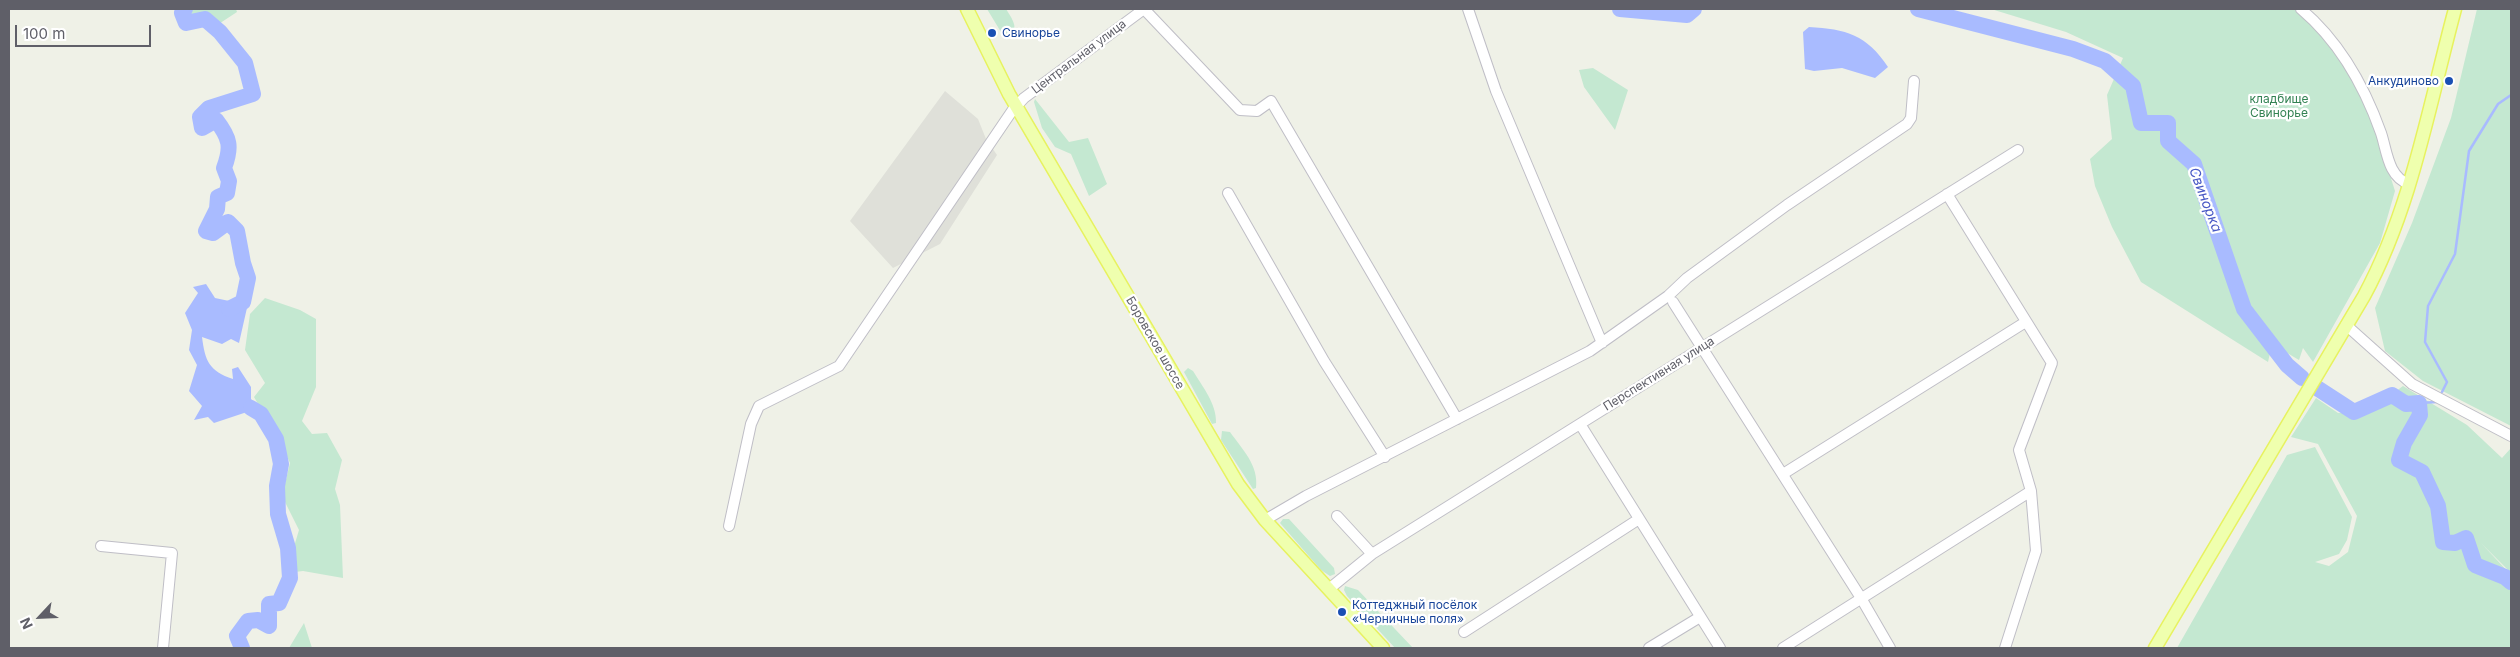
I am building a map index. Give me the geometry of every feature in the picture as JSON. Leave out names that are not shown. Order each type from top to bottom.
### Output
[{"type":"main road","name":"Боровское шоссе","points":[[966,9],[1017,107],[1222,459],[1264,520],[1383,648]]},
{"type":"main road","points":[[2155,648],[2346,325],[2386,252],[2409,184],[2455,9]]},
{"type":"street","name":"Центральная улица","points":[[729,526],[751,424],[759,406],[838,366],[1012,111],[1024,98],[1144,9]]},
{"type":"street","points":[[1144,9],[1240,110],[1257,110],[1272,101],[1457,419]]},
{"type":"street","points":[[1468,9],[1496,91],[1602,343]]},
{"type":"street","points":[[2301,9],[2323,28],[2348,61],[2377,123],[2394,174],[2401,181],[2409,184]]},
{"type":"street","points":[[1264,520],[1306,496],[1385,457],[1602,343],[1668,296],[1687,278],[1787,204],[1906,124],[1911,118],[1914,82]]},
{"type":"street","name":"Перспективная улица","points":[[1329,589],[1372,554],[2018,150]]},
{"type":"street","points":[[1228,193],[1324,361],[1385,457]]},
{"type":"street","points":[[1946,194],[2024,323],[2052,363],[2020,450],[2031,491],[2036,551],[2005,648]]},
{"type":"street","points":[[1673,302],[1861,598],[1890,648]]},
{"type":"street","points":[[1783,474],[2024,323]]},
{"type":"street","points":[[2346,325],[2412,384],[2511,436]]},
{"type":"street","points":[[1580,424],[1720,648]]},
{"type":"street","points":[[1783,648],[2031,491]]},
{"type":"street","points":[[1337,516],[1372,554]]},
{"type":"street","points":[[1464,632],[1639,519]]},
{"type":"street","points":[[101,546],[172,553],[163,648]]},
{"type":"street","points":[[1649,648],[1700,617]]},
{"type":"shaded area","points":[[945,91],[978,119],[986,139],[997,155],[940,244],[893,268],[850,221]]},
{"type":"green space","points":[[182,9],[236,9],[237,12],[208,31]]},
{"type":"green space","points":[[987,9],[1006,9],[1014,23],[1014,30],[1009,37],[1004,37]]},
{"type":"green space","name":"кладбище Свинорье","points":[[1991,9],[2296,9],[2311,21],[2334,47],[2359,91],[2376,131],[2395,191],[2380,243],[2313,362],[2303,348],[2299,360],[2272,344],[2268,362],[2141,282],[2112,227],[2095,186],[2090,159],[2112,139],[2107,95],[2123,58],[2066,32]]},
{"type":"green space","points":[[2477,9],[2511,9],[2511,426],[2423,381],[2385,351],[2375,308],[2412,223],[2451,118]]},
{"type":"green space","points":[[1593,68],[1628,90],[1615,130],[1584,87],[1579,70]]},
{"type":"green space","points":[[1035,99],[1069,142],[1088,138],[1107,184],[1089,196],[1071,154],[1055,147],[1042,128],[1034,102]]},
{"type":"green space","points":[[265,298],[300,310],[316,319],[316,387],[302,421],[312,434],[327,433],[342,460],[335,489],[340,505],[343,578],[303,571],[295,572],[293,550],[299,530],[282,496],[290,463],[280,441],[254,397],[265,383],[245,350],[250,314]]},
{"type":"green space","points":[[1188,368],[1193,371],[1208,396],[1214,409],[1216,423],[1212,424],[1184,372]]},
{"type":"green space","points":[[2403,386],[2467,425],[2502,458],[2511,448],[2511,573],[2481,543],[2511,575],[2511,648],[2177,648],[2287,455],[2315,447],[2352,517],[2347,540],[2339,554],[2315,562],[2329,566],[2348,552],[2357,516],[2318,444],[2291,437],[2316,398],[2338,413],[2368,412]]},
{"type":"green space","points":[[1222,431],[1230,432],[1249,458],[1255,472],[1256,488],[1253,489],[1221,440]]},
{"type":"green space","points":[[1283,519],[1289,519],[1334,568],[1335,574],[1330,576],[1321,570],[1280,523]]},
{"type":"green space","points":[[1345,586],[1358,590],[1413,648],[1395,648],[1347,596],[1344,590]]},
{"type":"green space","points":[[304,623],[312,648],[289,648]]},
{"type":"water","points":[[1809,27],[1845,32],[1864,41],[1880,56],[1888,67],[1875,78],[1842,68],[1814,71],[1805,69],[1803,32]]},
{"type":"water","points":[[206,284],[215,298],[234,302],[244,297],[249,299],[239,343],[231,339],[222,344],[202,337],[207,359],[213,369],[233,379],[232,369],[238,367],[251,387],[251,399],[259,406],[269,422],[264,426],[247,412],[214,423],[208,417],[194,420],[202,406],[189,391],[197,365],[189,350],[192,330],[185,313],[198,293],[193,287]]},
{"type":"waterway","points":[[185,9],[182,13],[186,23],[205,19],[220,32],[245,63],[253,94],[209,108],[200,117],[202,128],[216,120],[227,138],[229,148],[224,168],[229,181],[227,193],[218,197],[217,209],[206,231],[213,233],[228,222],[237,231],[248,278],[243,302],[229,309]]},
{"type":"waterway","name":"Свинорка","points":[[1620,9],[1687,15],[1694,9]]},
{"type":"waterway","name":"Свинорка","points":[[1918,9],[2073,49],[2105,61],[2133,86],[2141,123],[2168,123],[2168,141],[2194,164],[2244,309],[2287,365],[2302,378]]},
{"type":"waterway","points":[[2442,392],[2447,382],[2425,342],[2428,306],[2455,254],[2469,151],[2498,104],[2511,95]]},
{"type":"waterway","name":"Свинорка","points":[[2317,388],[2354,412],[2392,395],[2406,404],[2419,403],[2420,415],[2404,443],[2399,460],[2422,472],[2438,506],[2443,542],[2455,543],[2466,538],[2475,565],[2505,577],[2511,582]]},
{"type":"waterway","points":[[2419,403],[2437,402]]},
{"type":"waterway","points":[[242,648],[237,636],[248,621],[258,620],[269,626],[269,604],[279,603],[290,578],[288,548],[278,514],[277,486],[281,464],[276,439],[261,414],[251,408]]},
{"type":"place","name":"Свинорье","points":[[992,33]]},
{"type":"place","name":"Анкудиново","points":[[2449,81]]},
{"type":"place","name":"Коттеджный посёлок «Черничные поля»","points":[[1342,612]]}]
